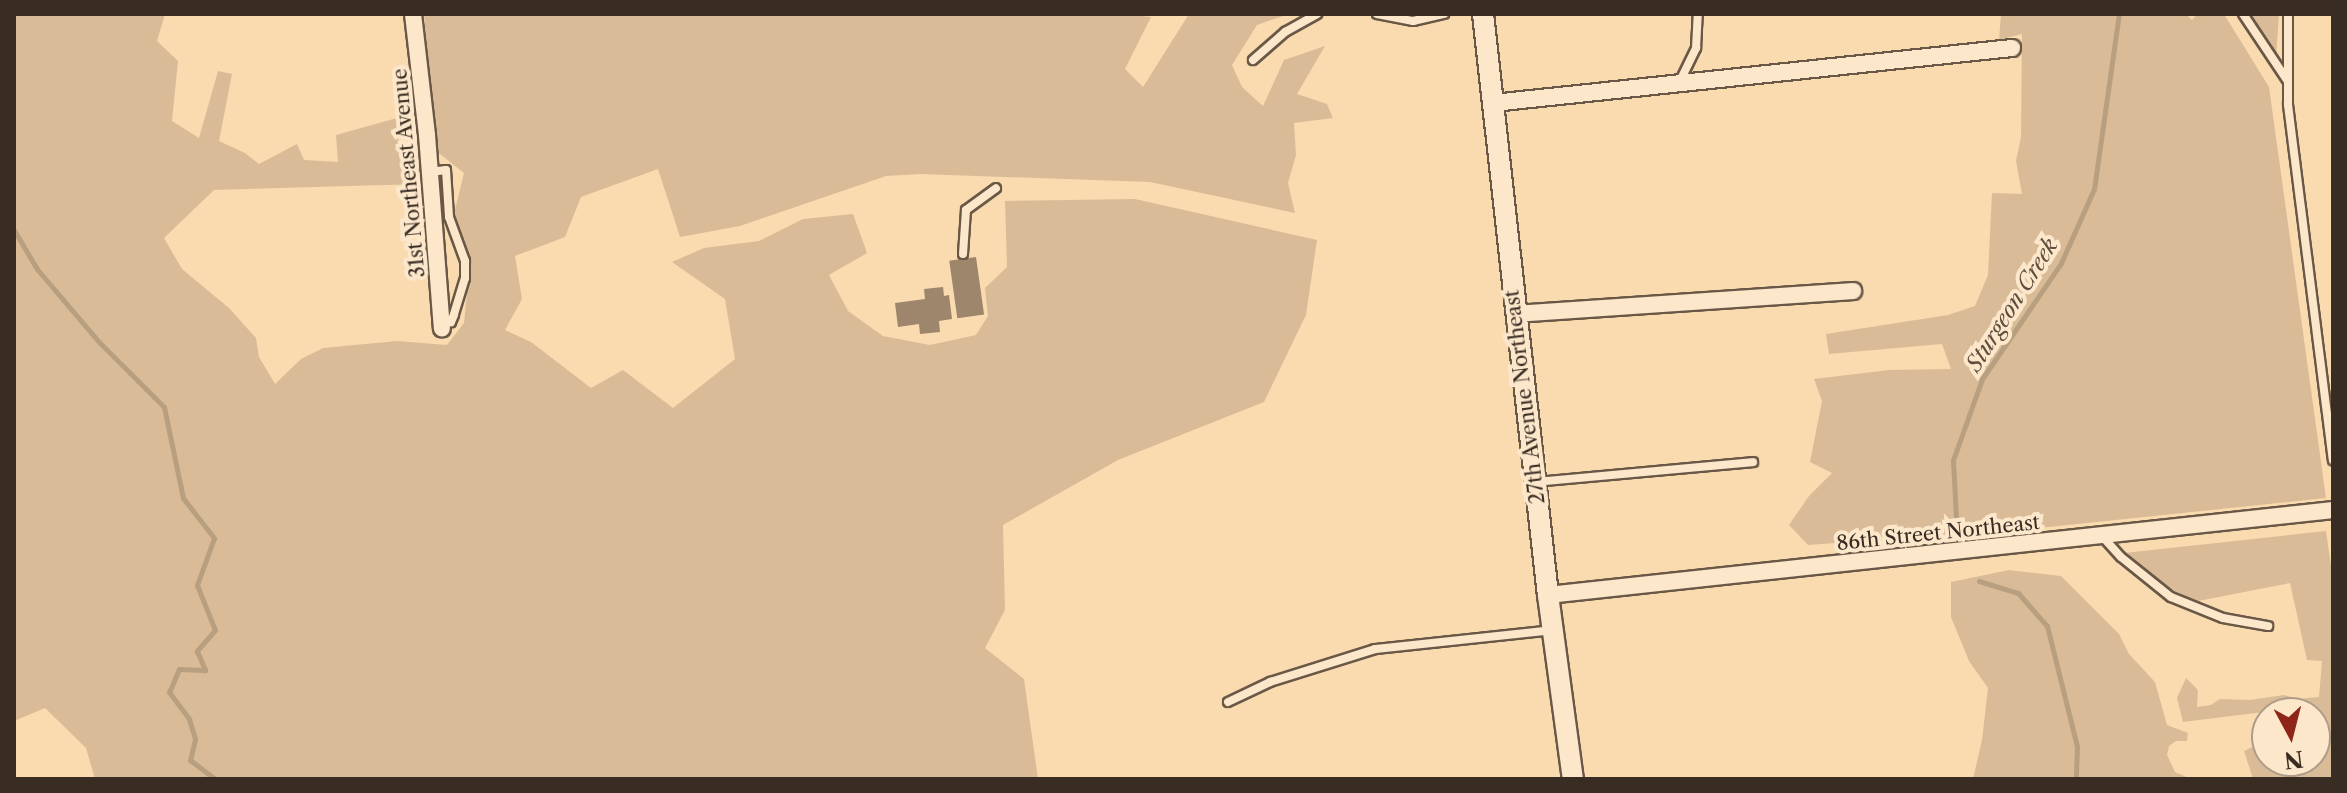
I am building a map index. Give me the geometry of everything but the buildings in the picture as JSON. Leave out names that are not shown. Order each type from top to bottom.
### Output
[{"type":"street","name":"31st Northeast Avenue","points":[[413,14],[442,325]]},
{"type":"street","name":"27th Avenue Northeast","points":[[1483,14],[1548,595],[1573,779]]},
{"type":"street","points":[[1493,103],[2012,48]]},
{"type":"street","points":[[1515,314],[1853,291]]},
{"type":"street","name":"86th Street Northeast","points":[[1548,595],[2333,510]]},
{"type":"lane","points":[[1253,60],[1285,32],[1317,14]]},
{"type":"lane","points":[[1377,14],[1413,21],[1444,14]]},
{"type":"lane","points":[[1678,84],[1696,48],[1698,14]]},
{"type":"lane","points":[[2243,14],[2287,81]]},
{"type":"lane","points":[[2288,14],[2287,81],[2333,460]]},
{"type":"lane","points":[[430,172],[446,170],[449,217],[465,261],[465,278],[454,315],[451,322],[442,325]]},
{"type":"lane","points":[[963,254],[966,210],[996,188]]},
{"type":"lane","points":[[1535,482],[1753,462]]},
{"type":"lane","points":[[2101,535],[2121,557],[2171,597],[2223,618],[2268,626]]},
{"type":"lane","points":[[1228,702],[1270,682],[1375,649],[1553,630]]},
{"type":"shaded area","points":[[14,14],[165,14],[157,41],[178,61],[172,121],[199,138],[218,71],[232,74],[219,141],[245,153],[259,164],[297,144],[304,160],[338,162],[336,135],[397,118],[400,149],[420,157],[420,184],[214,190],[164,238],[182,269],[229,308],[256,338],[259,357],[275,384],[301,359],[323,348],[397,341],[447,345],[464,323],[470,264],[454,214],[464,173],[435,150],[424,14],[1126,14],[1151,17],[1125,69],[1143,87],[1189,14],[1289,14],[1257,25],[1232,65],[1242,87],[1263,106],[1284,60],[1325,46],[1297,94],[1327,104],[1333,118],[1294,123],[1296,155],[1288,183],[1295,213],[1150,182],[921,174],[886,176],[740,226],[680,237],[658,169],[581,197],[565,237],[515,256],[522,299],[505,330],[531,342],[591,388],[623,370],[673,408],[735,359],[725,299],[672,262],[704,248],[759,241],[803,219],[853,214],[867,253],[829,275],[848,311],[883,336],[930,345],[976,335],[988,316],[985,288],[1007,267],[1005,201],[1135,199],[1317,240],[1306,315],[1264,402],[1118,460],[1003,525],[1005,610],[985,648],[1024,679],[1038,779],[95,779],[86,748],[45,708],[14,721]]},
{"type":"shaded area","points":[[2001,14],[2186,14],[2192,20],[2197,14],[2224,14],[2269,87],[2326,498],[2030,529],[1808,545],[1789,525],[1809,496],[1832,473],[1810,462],[1822,401],[1814,379],[1889,370],[1951,369],[1942,344],[1829,354],[1826,334],[1948,315],[1975,306],[1988,275],[1992,193],[2022,194],[2016,161],[2021,137],[2022,34],[1999,40]]},
{"type":"shaded area","points":[[2250,14],[2279,14],[2276,59]]},
{"type":"shaded area","points":[[2326,531],[2333,580],[2333,779],[2252,777],[2331,777],[2331,697],[2319,697],[2322,661],[2307,660],[2290,583],[2193,602],[2151,576],[2124,553]]},
{"type":"shaded area","points":[[2009,570],[2061,576],[2119,634],[2129,654],[2155,682],[2167,725],[2188,733],[2187,741],[2176,741],[2169,746],[2167,755],[2175,772],[2191,779],[1973,779],[1982,740],[1988,688],[1969,661],[1951,617],[1951,582]]},
{"type":"shaded area","points":[[2186,678],[2198,690],[2197,707],[2211,705],[2220,699],[2250,700],[2251,714],[2183,722],[2177,698]]},
{"type":"shaded area","points":[[2251,748],[2251,773],[2244,751]]},
{"type":"waterway","name":"Sturgeon Creek","points":[[1956,518],[1953,460],[1982,379],[2061,263],[2094,189],[2119,14]]},
{"type":"waterway","points":[[14,230],[37,269],[99,342],[164,407],[183,498],[214,538],[197,585],[215,630],[197,651],[205,670],[179,669],[169,692],[189,719],[195,739],[190,760],[215,779]]},
{"type":"waterway","name":"Sturgeon Creek","points":[[1979,581],[2018,593],[2047,626],[2077,746],[2076,779]]}]
